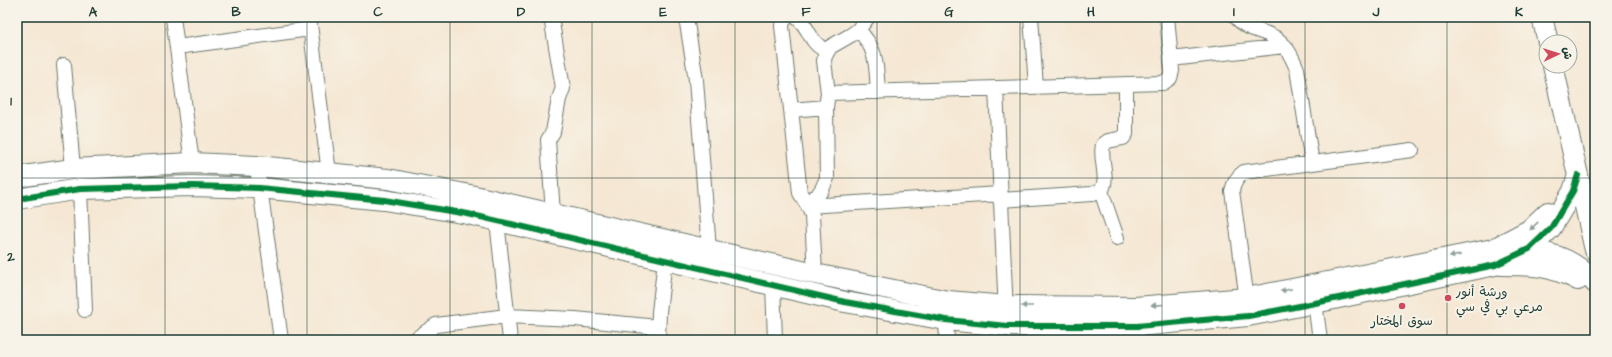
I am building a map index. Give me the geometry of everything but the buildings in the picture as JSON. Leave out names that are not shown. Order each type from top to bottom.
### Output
[{"type":"street","points":[[173,17],[192,163]]},
{"type":"street","points":[[551,17],[563,88],[559,99],[553,132],[548,140],[553,214]]},
{"type":"street","points":[[686,17],[696,80],[709,250]]},
{"type":"street","points":[[787,17],[783,21],[782,26],[790,110],[800,193],[812,215],[815,274]]},
{"type":"street","points":[[796,17],[803,23],[813,42],[827,51]]},
{"type":"street","points":[[807,205],[818,195],[827,178],[826,107],[828,93],[824,62],[827,51],[834,43],[858,30],[868,17]]},
{"type":"street","points":[[1031,17],[1036,87]]},
{"type":"street","points":[[828,93],[1163,83],[1172,75],[1167,17]]},
{"type":"street","points":[[1236,17],[1242,24],[1252,30],[1275,37],[1285,46],[1292,57],[1297,69],[1312,163]]},
{"type":"street","points":[[1542,17],[1546,34]]},
{"type":"street","points":[[177,47],[310,23],[329,173]]},
{"type":"street","points":[[858,30],[866,38],[876,60],[878,92]]},
{"type":"street","points":[[1171,59],[1285,46]]},
{"type":"street","points":[[64,65],[74,169]]},
{"type":"street","points":[[1555,74],[1595,250]]},
{"type":"street","points":[[807,205],[1097,194],[1101,191],[1105,182],[1102,150],[1103,144],[1108,141],[1123,138],[1126,134],[1126,84]]},
{"type":"street","points":[[996,88],[1007,326]]},
{"type":"street","points":[[790,110],[826,107]]},
{"type":"street","points":[[1248,307],[1232,197],[1235,180],[1244,172],[1412,150]]},
{"type":"street","points":[[17,177],[74,169],[192,163],[257,166],[388,179],[553,214],[815,274],[948,301],[1006,306],[1248,307]]},
{"type":"street","points":[[257,166],[281,340]]},
{"type":"street","points":[[1529,249],[1551,228],[1573,191],[1576,166]]},
{"type":"street","points":[[1494,257],[1529,230],[1552,208],[1576,166]]},
{"type":"street","points":[[17,199],[80,190],[192,186],[259,188],[384,200],[468,214],[845,302],[946,320],[1007,326],[1137,326],[1248,307],[1529,249],[1556,254],[1577,266],[1595,283]]},
{"type":"street","points":[[80,190],[85,310]]},
{"type":"street","points":[[1101,191],[1117,238]]},
{"type":"street","points":[[497,221],[510,340]]},
{"type":"street","points":[[1494,257],[1562,271],[1586,285],[1595,293]]},
{"type":"street","points":[[414,340],[436,325],[507,316],[575,319],[658,333],[665,260]]},
{"type":"street","points":[[773,284],[775,340]]},
{"type":"street","points":[[1314,294],[1320,340]]},
{"type":"street","points":[[946,320],[947,340]]},
{"type":"cycle path","points":[[17,199],[80,189],[192,186],[259,188],[384,200],[468,214],[845,302],[946,320],[1007,326],[1137,326],[1248,316],[1495,265],[1529,249],[1551,228],[1573,191],[1578,175]]},
{"type":"place","name":"ورشة أنور مرعي بي في سي","points":[[1448,298]]},
{"type":"place","name":"سوق المختار","points":[[1402,306]]}]
